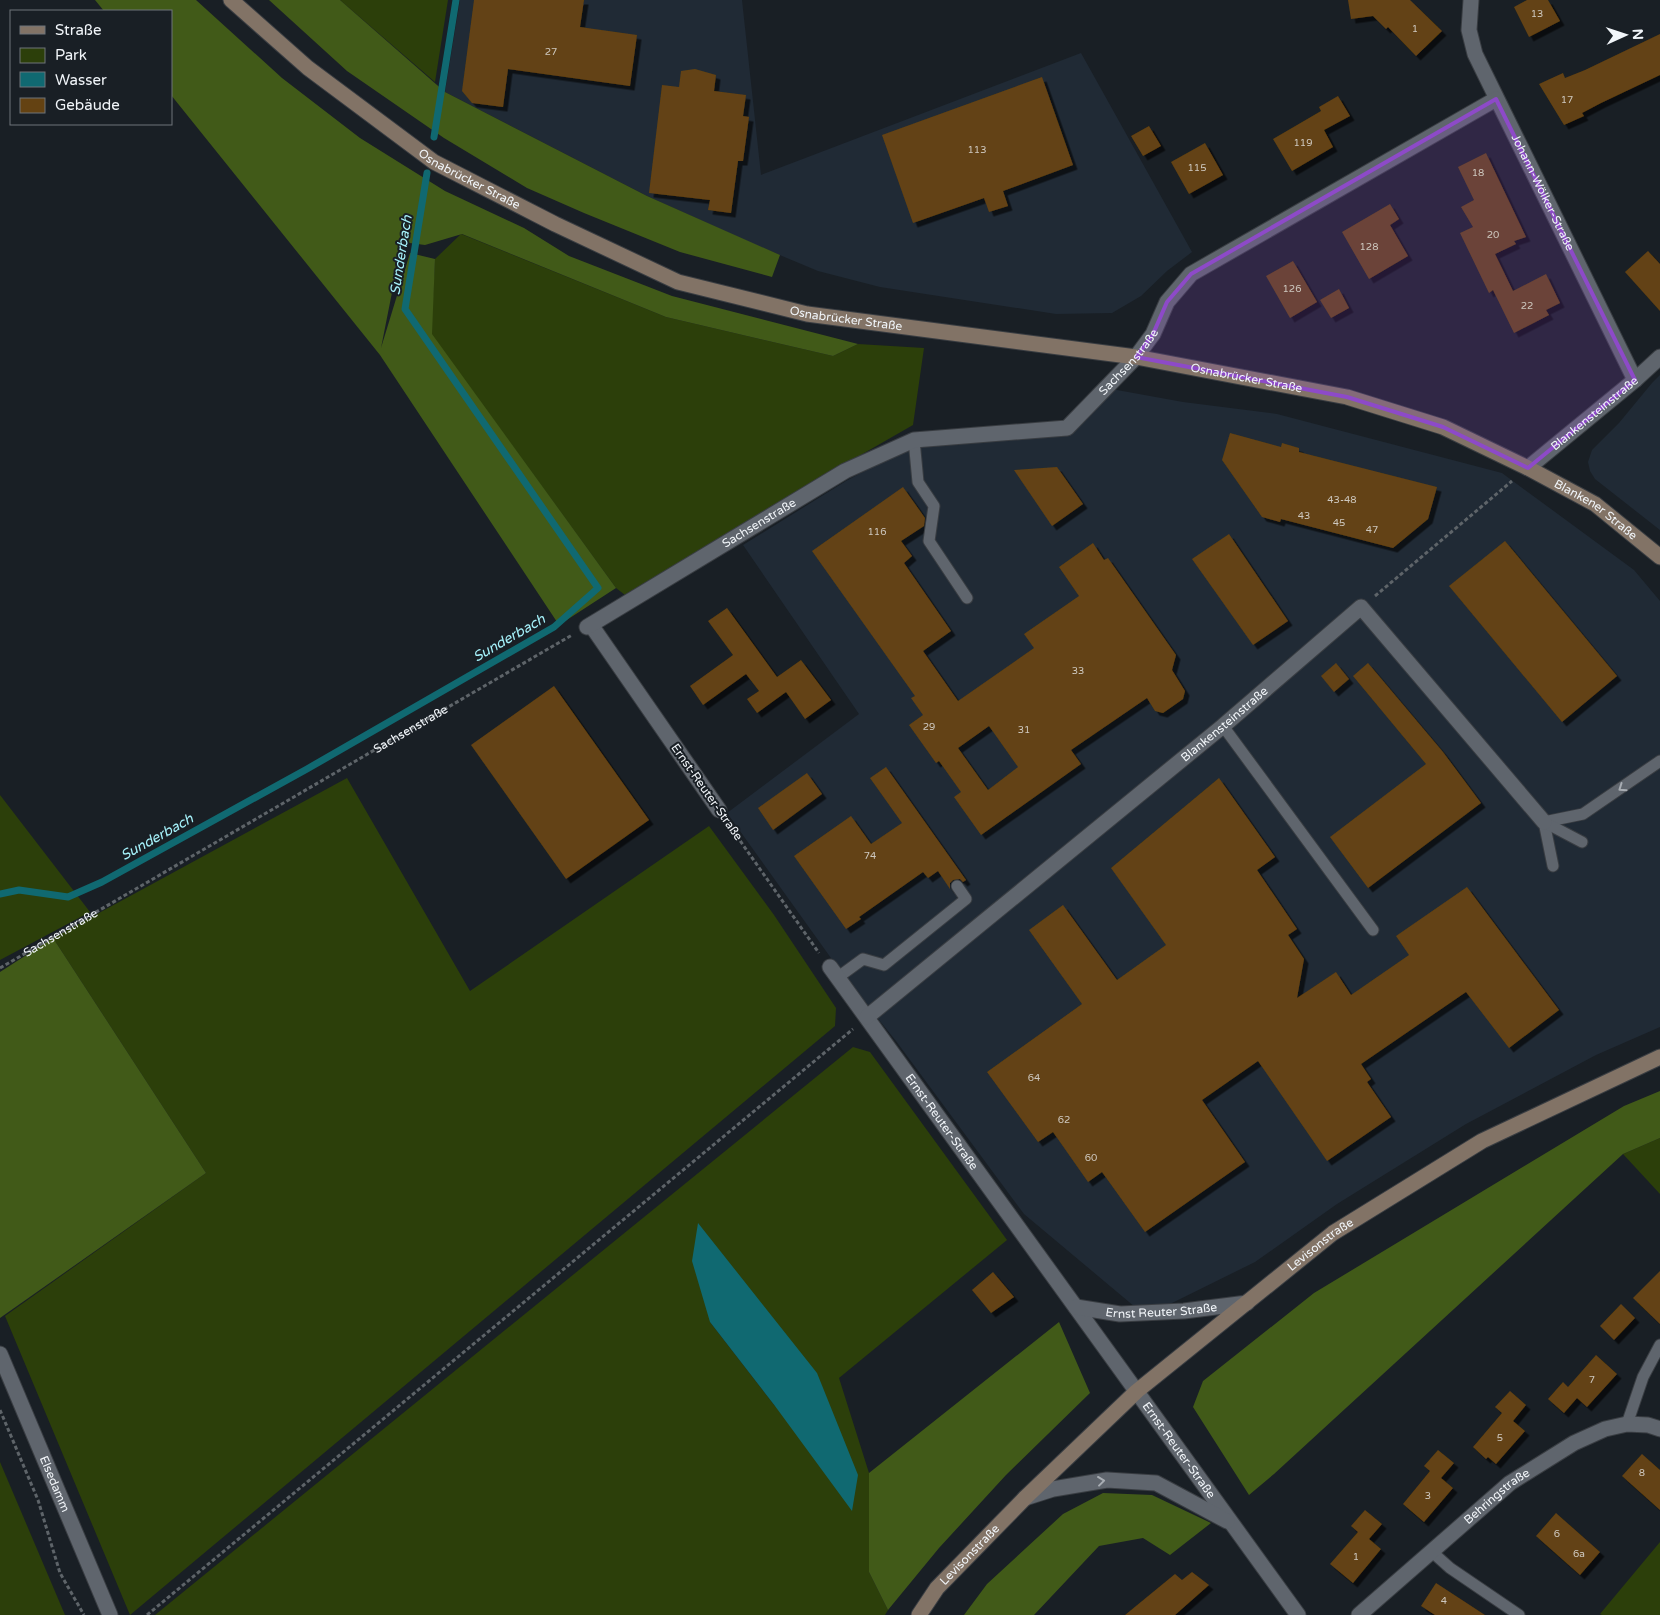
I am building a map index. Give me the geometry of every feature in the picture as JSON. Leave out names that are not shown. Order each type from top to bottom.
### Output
[{"type":"main road","name":"Osnabrücker Straße","points":[[231,0],[308,68],[434,162],[556,224],[678,282],[807,314],[1136,357],[1347,397],[1443,427],[1528,468]]},
{"type":"main road","name":"Blankener Straße","points":[[1528,468],[1595,504],[1660,557]]},
{"type":"main road","name":"Levisonstraße","points":[[918,1615],[937,1588],[1025,1498],[1137,1392],[1333,1233],[1482,1141],[1660,1057]]},
{"type":"street","name":"Johann-Wölker-Straße","points":[[1468,1],[1469,30],[1474,54],[1635,380]]},
{"type":"street","name":"Sachsenstraße","points":[[589,626],[844,471],[914,440],[1067,428],[1136,357],[1153,334],[1167,302],[1191,274],[1496,99]]},
{"type":"street","name":"Blankensteinstraße","points":[[1528,468],[1635,380],[1660,357]]},
{"type":"street","name":"Blankensteinstraße","points":[[867,1017],[1223,726],[1361,607]]},
{"type":"street","points":[[1361,607],[1544,822]]},
{"type":"street","name":"Ernst-Reuter-Straße","points":[[589,626],[719,810]]},
{"type":"street","name":"Ernst-Reuter-Straße","points":[[833,973],[867,1017],[1298,1615]]},
{"type":"street","name":"Ernst Reuter Straße","points":[[1076,1307],[1120,1314],[1184,1311],[1247,1303]]},
{"type":"street","name":"Elsedamm","points":[[0,1354],[110,1615]]},
{"type":"street","name":"Behringstraße","points":[[1359,1615],[1510,1483],[1574,1443],[1605,1429],[1627,1424],[1648,1425],[1660,1429]]},
{"type":"street","name":"Levisonstraße","points":[[1025,1498],[1053,1489],[1106,1480],[1156,1483],[1231,1523]]},
{"type":"lane","points":[[914,440],[918,482],[934,506],[929,542],[967,598]]},
{"type":"lane","points":[[1223,726],[1373,930]]},
{"type":"lane","points":[[1544,822],[1583,814],[1660,761]]},
{"type":"lane","points":[[1544,822],[1582,842]]},
{"type":"lane","points":[[1544,822],[1553,866]]},
{"type":"lane","points":[[833,973],[863,959],[884,965],[966,899],[957,886]]},
{"type":"lane","points":[[1627,1424],[1643,1377],[1660,1345]]},
{"type":"lane","points":[[1431,1552],[1450,1568],[1520,1615]]},
{"type":"path","points":[[1361,607],[1528,468]]},
{"type":"path","name":"Sachsenstraße","points":[[0,968],[589,626]]},
{"type":"path","name":"Ernst-Reuter-Straße","points":[[719,810],[833,973]]},
{"type":"path","points":[[147,1615],[867,1017]]},
{"type":"path","points":[[0,1410],[38,1500],[60,1573],[84,1615]]},
{"type":"highlighted area","points":[[1496,99],[1635,380],[1528,468],[1443,427],[1347,397],[1136,357],[1153,334],[1167,302],[1191,274]]},
{"type":"shaded area","points":[[460,0],[742,0],[761,175],[1081,53],[1192,252],[1167,271],[1141,296],[1112,313],[1056,314],[880,287],[818,271],[647,196],[445,92]]},
{"type":"shaded area","points":[[1660,375],[1660,530],[1595,479],[1590,471],[1588,462],[1592,450],[1619,423]]},
{"type":"shaded area","points":[[1106,388],[1183,402],[1277,414],[1502,473],[1634,570],[1660,601],[1660,1027],[1596,1055],[1466,1124],[1337,1204],[1255,1262],[1168,1305],[1135,1307],[1024,1214],[896,1041],[846,979],[727,813],[859,714],[743,545],[846,481],[917,443],[1068,432]]},
{"type":"green space","points":[[95,0],[196,0],[282,78],[360,138],[445,191],[524,228],[569,256],[672,296],[858,344],[833,356],[666,317],[462,234],[425,245],[402,242],[381,348],[410,253],[435,259],[432,334],[616,588],[559,625],[380,355],[172,96],[172,10],[103,10]]},
{"type":"green space","points":[[269,0],[340,0],[445,92],[647,196],[780,255],[772,277],[680,252],[527,188],[444,138],[347,71]]},
{"type":"green space","points":[[340,0],[448,0],[435,82]]},
{"type":"green space","points":[[461,234],[666,317],[833,356],[858,344],[924,348],[913,425],[625,595],[616,588],[431,334],[435,259]]},
{"type":"green space","points":[[347,778],[470,991],[709,826],[774,915],[836,1008],[835,1026],[130,1615],[5,1316],[206,1173],[53,938]]},
{"type":"green space","points":[[0,795],[90,912],[0,960]]},
{"type":"green space","points":[[53,938],[206,1173],[0,1318],[0,972]]},
{"type":"green space","points":[[853,1047],[870,1052],[1007,1240],[839,1378],[869,1473],[869,1572],[888,1610],[885,1615],[155,1615]],"holes":[[[710,1322],[817,1373],[775,1406]]]},
{"type":"green space","points":[[1660,1091],[1660,1138],[1623,1154],[1249,1495],[1193,1407],[1203,1381],[1314,1293],[1624,1106]]},
{"type":"green space","points":[[1660,1138],[1660,1194],[1623,1154]]},
{"type":"green space","points":[[1059,1322],[1090,1393],[1006,1475],[939,1548],[888,1610],[869,1572],[869,1473]]},
{"type":"green space","points":[[0,1462],[65,1615],[0,1615]]},
{"type":"green space","points":[[1103,1493],[1152,1495],[1211,1523],[1170,1555],[1143,1538],[1099,1546],[1034,1615],[964,1615],[987,1584],[1063,1514]]},
{"type":"green space","points":[[1660,1542],[1660,1615],[1600,1614]]},
{"type":"water","points":[[698,1223],[817,1373],[858,1475],[852,1511],[775,1406],[710,1322],[692,1261]]},
{"type":"building","points":[[474,0],[584,0],[580,27],[637,35],[630,86],[508,69],[503,107],[472,103],[462,91]]},
{"type":"building","points":[[1348,0],[1410,0],[1442,31],[1416,56],[1388,27],[1386,29],[1373,16],[1351,19]]},
{"type":"building","points":[[1527,0],[1548,0],[1560,21],[1529,37],[1514,7]]},
{"type":"building","points":[[1660,34],[1660,75],[1601,103],[1582,113],[1584,116],[1564,125],[1539,84],[1563,73],[1565,78],[1585,70]]},
{"type":"building","points":[[695,69],[716,75],[714,91],[746,95],[743,116],[749,117],[743,161],[738,161],[731,213],[708,210],[710,200],[649,193],[662,85],[679,87],[681,71]]},
{"type":"building","points":[[1042,77],[1073,165],[1003,191],[1008,206],[989,212],[984,198],[913,223],[882,135]]},
{"type":"building","points":[[1338,96],[1350,116],[1324,130],[1333,147],[1292,171],[1273,139],[1321,111],[1319,107]]},
{"type":"building","points":[[1149,126],[1161,146],[1143,156],[1131,136]]},
{"type":"building","points":[[1205,143],[1223,175],[1189,194],[1171,162]]},
{"type":"building","points":[[1486,153],[1526,237],[1514,241],[1516,244],[1495,254],[1513,291],[1546,274],[1560,303],[1546,310],[1549,315],[1514,333],[1493,290],[1489,293],[1460,233],[1473,227],[1461,207],[1474,200],[1458,167]]},
{"type":"building","points":[[1390,204],[1399,219],[1390,225],[1408,256],[1369,279],[1342,232]]},
{"type":"building","points":[[1648,251],[1660,264],[1660,311],[1625,272]]},
{"type":"building","points":[[1293,261],[1317,302],[1290,318],[1266,276]]},
{"type":"building","points":[[1339,289],[1349,308],[1331,318],[1320,300]]},
{"type":"building","points":[[1230,433],[1281,447],[1282,443],[1299,448],[1299,452],[1437,487],[1428,519],[1393,548],[1281,519],[1280,522],[1262,517],[1222,460]]},
{"type":"building","points":[[1057,467],[1083,504],[1052,526],[1014,470]]},
{"type":"building","points":[[903,487],[925,518],[924,526],[901,541],[912,556],[904,563],[951,631],[923,651],[958,701],[1034,648],[1024,634],[1079,596],[1059,567],[1093,543],[1104,560],[1108,558],[1176,655],[1172,670],[1185,691],[1183,699],[1163,713],[1155,711],[1147,698],[1071,750],[1081,764],[981,835],[954,797],[961,792],[939,761],[936,763],[909,725],[923,715],[911,698],[915,696],[812,551]],"holes":[[[989,726],[1018,767],[988,790],[958,748]]]},
{"type":"building","points":[[1229,534],[1288,621],[1253,645],[1192,559]]},
{"type":"building","points":[[1505,541],[1617,676],[1562,722],[1449,586]]},
{"type":"building","points":[[727,608],[777,677],[801,660],[831,700],[805,719],[786,692],[757,713],[747,699],[759,691],[746,674],[703,705],[690,686],[733,655],[708,621]]},
{"type":"building","points":[[1336,663],[1349,679],[1334,692],[1321,676]]},
{"type":"building","points":[[1368,663],[1443,752],[1481,803],[1368,888],[1330,837],[1426,764],[1353,676]]},
{"type":"building","points":[[554,686],[649,820],[566,879],[471,745]]},
{"type":"building","points":[[886,767],[966,880],[963,882],[960,879],[953,880],[950,883],[950,889],[938,871],[928,878],[923,872],[859,917],[861,919],[846,929],[794,856],[851,816],[871,844],[902,823],[870,778]]},
{"type":"building","points":[[807,773],[822,794],[773,830],[758,808]]},
{"type":"building","points":[[1219,778],[1275,857],[1257,870],[1297,929],[1288,935],[1304,959],[1297,998],[1336,972],[1351,995],[1409,955],[1396,936],[1467,887],[1559,1010],[1509,1048],[1466,992],[1361,1064],[1371,1079],[1367,1082],[1391,1117],[1327,1161],[1258,1061],[1202,1100],[1245,1162],[1145,1232],[1102,1172],[1088,1182],[1053,1132],[1038,1142],[987,1072],[1082,1004],[1029,930],[1063,905],[1117,980],[1166,945],[1111,868]]},
{"type":"building","points":[[1660,1271],[1660,1324],[1633,1298]]},
{"type":"building","points":[[993,1272],[1014,1297],[991,1313],[972,1290]]},
{"type":"building","points":[[1621,1304],[1635,1318],[1614,1340],[1600,1326]]},
{"type":"building","points":[[1596,1355],[1617,1374],[1587,1407],[1577,1398],[1564,1413],[1548,1399],[1563,1382],[1568,1387]]},
{"type":"building","points":[[1510,1391],[1526,1405],[1513,1421],[1525,1431],[1496,1464],[1488,1457],[1486,1459],[1473,1447],[1502,1413],[1495,1407]]},
{"type":"building","points":[[1438,1450],[1454,1463],[1441,1478],[1453,1488],[1424,1522],[1403,1504],[1430,1471],[1424,1466]]},
{"type":"building","points":[[1642,1454],[1660,1470],[1660,1510],[1622,1476]]},
{"type":"building","points":[[1365,1510],[1382,1524],[1369,1539],[1381,1549],[1353,1583],[1330,1564],[1358,1532],[1351,1526]]},
{"type":"building","points":[[1556,1513],[1600,1552],[1580,1575],[1536,1536]]},
{"type":"building","points":[[1192,1572],[1209,1585],[1175,1615],[1125,1615],[1175,1574],[1182,1580]]},
{"type":"building","points":[[1436,1583],[1485,1615],[1435,1615],[1421,1606]]},
{"type":"waterway","name":"Sunderbach","points":[[434,137],[456,0]]},
{"type":"waterway","name":"Sunderbach","points":[[0,894],[19,890],[68,897],[102,882],[307,769],[554,627],[598,588],[405,309],[427,173]]}]
